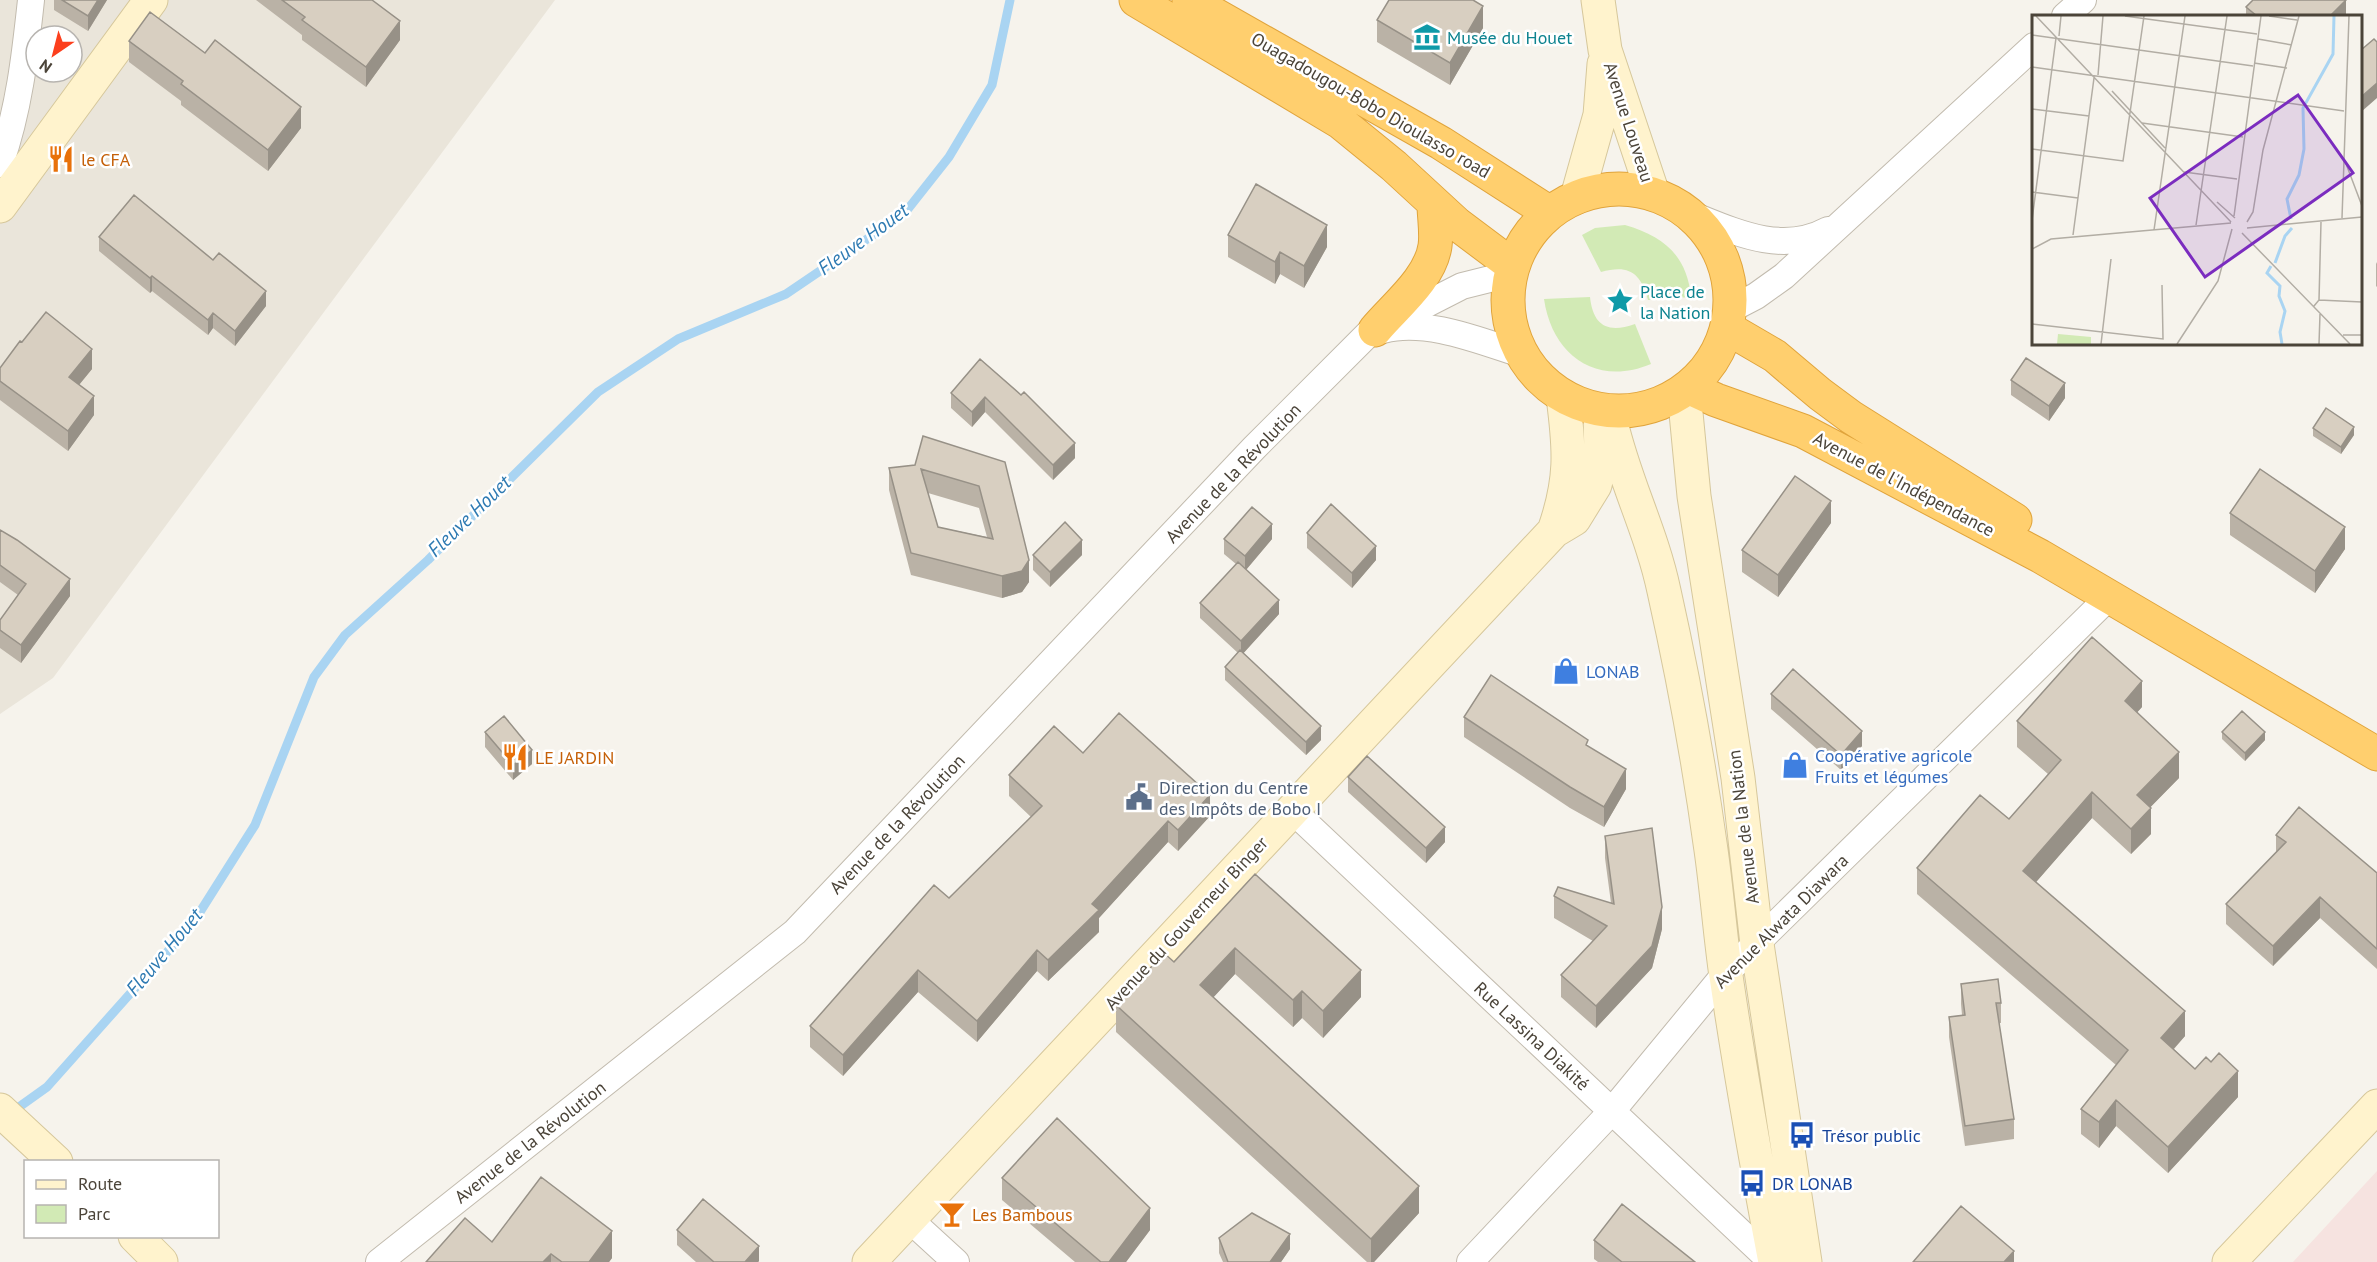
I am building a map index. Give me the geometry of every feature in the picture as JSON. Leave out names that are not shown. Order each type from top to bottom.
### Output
[{"type":"highway","name":"Ouagadougou-Bobo Dioulasso road","points":[[1136,0],[1340,122],[1394,166],[1434,204],[1511,270]]},
{"type":"highway","name":"Ouagadougou-Bobo Dioulasso road","points":[[1189,0],[1441,142],[1563,205]]},
{"type":"highway","points":[[1615,189],[1634,189],[1653,194],[1672,202],[1690,214],[1706,230],[1722,258],[1730,290],[1729,319],[1721,346],[1697,393],[1643,409],[1604,412],[1563,397],[1546,385],[1521,354],[1512,335],[1508,315],[1507,294],[1511,270],[1516,254],[1527,236],[1563,205],[1615,189]]},
{"type":"highway","points":[[1371,332],[1422,276],[1430,261],[1435,246],[1434,204]]},
{"type":"highway","name":"Avenue de l'Indépendance","points":[[1729,319],[1851,417],[2051,543],[2110,596]]},
{"type":"highway","name":"Avenue de l'Indépendance","points":[[1697,393],[1803,431],[2040,556],[2377,754]]},
{"type":"main road","points":[[2,200],[151,0]]},
{"type":"main road","name":"Avenue Louveau","points":[[1598,0],[1605,50],[1653,194]]},
{"type":"main road","name":"Avenue Louveau","points":[[1563,205],[1600,115],[1605,50]]},
{"type":"main road","name":"Avenue de la Nation","points":[[1697,393],[1694,496],[1738,778],[1757,944],[1805,1262]]},
{"type":"main road","name":"Avenue du Gouverneur Binger","points":[[1554,531],[1561,510],[1570,450],[1563,397]]},
{"type":"main road","name":"Avenue de la Nation","points":[[1604,412],[1644,520],[1664,590],[1700,774],[1725,974],[1774,1262]]},
{"type":"main road","name":"Avenue du Gouverneur Binger","points":[[869,1262],[1554,531],[1574,519],[1595,485],[1601,460],[1604,412]]},
{"type":"main road","points":[[2229,1262],[2377,1106]]},
{"type":"main road","points":[[0,1110],[44,1150]]},
{"type":"main road","points":[[137,1238],[161,1262]]},
{"type":"street","points":[[0,164],[12,131],[17,108],[32,0]]},
{"type":"street","points":[[2066,15],[2083,0]]},
{"type":"street","points":[[1729,319],[1784,276],[2032,48]]},
{"type":"street","points":[[1690,214],[1749,237],[1785,243],[1814,238],[1846,220]]},
{"type":"street","name":"Avenue de la Révolution","points":[[379,1262],[795,932],[1254,448],[1371,332],[1461,286],[1511,270]]},
{"type":"street","name":"Avenue de la Révolution","points":[[1371,332],[1396,326],[1449,332],[1521,354]]},
{"type":"street","name":"Avenue Alwata Diawara","points":[[1470,1262],[1612,1111],[1725,974],[2110,596]]},
{"type":"street","name":"Rue Lassina Diakité","points":[[1292,810],[1774,1262]]},
{"type":"street","points":[[909,1219],[956,1262]]},
{"type":"shaded area","points":[[0,0],[555,0],[53,678],[0,714]]},
{"type":"shaded area","points":[[2377,1171],[2377,1262],[2293,1262]]},
{"type":"green space","points":[[1625,225],[1651,235],[1671,249],[1689,282],[1691,297],[1648,300],[1642,283],[1632,273],[1619,269],[1601,272],[1582,235],[1595,228]]},
{"type":"green space","points":[[1590,297],[1594,314],[1603,325],[1617,328],[1635,324],[1651,364],[1631,370],[1612,371],[1595,368],[1580,361],[1567,350],[1556,336],[1544,299]]},
{"type":"building","points":[[62,0],[98,0],[88,16]]},
{"type":"building","points":[[282,0],[372,0],[400,21],[366,67],[302,20],[305,17]]},
{"type":"building","points":[[1389,0],[1473,0],[1483,6],[1450,63],[1377,20]]},
{"type":"building","points":[[2253,0],[2346,0],[2331,15],[2256,15],[2246,7]]},
{"type":"building","points":[[150,12],[205,53],[215,40],[301,107],[268,150],[181,84],[183,81],[129,41]]},
{"type":"building","points":[[2374,39],[2377,42],[2377,83],[2362,96],[2362,49]]},
{"type":"building","points":[[1256,184],[1327,225],[1304,266],[1280,252],[1275,262],[1228,235]]},
{"type":"building","points":[[134,195],[213,260],[219,253],[266,291],[235,331],[213,313],[208,320],[99,237]]},
{"type":"building","points":[[46,312],[92,349],[69,377],[94,396],[68,431],[0,381],[0,368]]},
{"type":"building","points":[[2026,358],[2065,383],[2049,406],[2011,380]]},
{"type":"building","points":[[980,359],[1021,395],[1024,392],[1075,443],[1053,465],[985,397],[972,412],[951,393]]},
{"type":"building","points":[[2326,408],[2354,427],[2341,447],[2313,428]]},
{"type":"building","points":[[923,436],[1005,462],[1029,560],[1022,571],[1002,576],[911,553],[889,468],[915,465]],"holes":[[[921,469],[979,486],[993,539],[938,527]]]},
{"type":"building","points":[[2260,469],[2345,527],[2315,571],[2230,513]]},
{"type":"building","points":[[1795,476],[1831,501],[1778,575],[1742,550]]},
{"type":"building","points":[[1331,504],[1376,546],[1352,573],[1307,533]]},
{"type":"building","points":[[1252,507],[1272,524],[1245,556],[1224,539]]},
{"type":"building","points":[[1065,522],[1082,540],[1050,572],[1033,555]]},
{"type":"building","points":[[0,530],[70,579],[21,645],[0,630],[0,620],[26,584],[0,565]]},
{"type":"building","points":[[1238,562],[1279,600],[1241,641],[1200,603]]},
{"type":"building","points":[[2092,637],[2142,681],[2125,701],[2179,752],[2137,795],[2151,808],[2131,829],[2092,792],[2023,871],[2185,1011],[2161,1038],[2195,1069],[2206,1057],[2211,1062],[2219,1053],[2238,1071],[2168,1147],[2116,1100],[2099,1122],[2081,1109],[2128,1050],[1917,868],[1980,795],[2009,819],[2061,760],[2017,721]]},
{"type":"building","points":[[1240,650],[1321,726],[1306,742],[1225,667]]},
{"type":"building","points":[[1793,669],[1862,731],[1841,755],[1771,694]]},
{"type":"building","points":[[1491,675],[1588,740],[1586,745],[1626,769],[1604,807],[1464,717]]},
{"type":"building","points":[[2242,711],[2265,732],[2245,753],[2222,732]]},
{"type":"building","points":[[1119,713],[1210,795],[1178,830],[1168,821],[1092,904],[1099,910],[1048,960],[1037,950],[977,1021],[918,970],[843,1055],[810,1026],[934,885],[949,898],[1042,806],[1009,775],[1054,726],[1083,753]]},
{"type":"building","points":[[504,716],[532,750],[513,765],[485,732]]},
{"type":"building","points":[[1367,756],[1445,827],[1426,848],[1348,777]]},
{"type":"building","points":[[2299,807],[2377,873],[2377,949],[2320,897],[2273,946],[2226,904],[2286,842],[2276,835]]},
{"type":"building","points":[[1652,828],[1662,907],[1652,946],[1596,1006],[1561,975],[1607,926],[1554,896],[1558,887],[1614,904],[1605,836]]},
{"type":"building","points":[[1255,874],[1361,970],[1323,1011],[1302,991],[1293,1000],[1235,948],[1200,985],[1419,1186],[1371,1239],[1116,1005],[1164,953],[1174,962]]},
{"type":"building","points":[[1998,979],[2001,1003],[1996,1003],[2014,1119],[1965,1126],[1949,1017],[1965,1015],[1961,984]]},
{"type":"building","points":[[1057,1118],[1150,1208],[1109,1262],[1101,1262],[1002,1178]]},
{"type":"building","points":[[541,1177],[612,1231],[589,1262],[562,1262],[551,1254],[543,1262],[426,1262],[465,1218],[492,1242]]},
{"type":"building","points":[[703,1199],[759,1246],[745,1262],[714,1262],[677,1230]]},
{"type":"building","points":[[1622,1204],[1695,1262],[1622,1262],[1594,1240]]},
{"type":"building","points":[[1961,1206],[2014,1251],[2004,1262],[1913,1262]]},
{"type":"building","points":[[1252,1213],[1290,1234],[1270,1262],[1228,1262],[1219,1238]]},
{"type":"waterway","name":"Fleuve Houet","points":[[12,1112],[47,1087],[193,923],[255,825],[314,677],[345,635],[428,560],[598,392],[678,339],[786,294],[904,214],[949,157],[992,85],[1010,0]]},
{"type":"place","name":"Musée du Houet","points":[[1427,37]]},
{"type":"place","name":"le CFA","points":[[61,159]]},
{"type":"place","name":"Place de la Nation","points":[[1620,301]]},
{"type":"place","name":"LONAB","points":[[1566,671]]},
{"type":"place","name":"LE JARDIN","points":[[515,757]]},
{"type":"place","name":"Coopérative agricole Fruits et légumes","points":[[1795,765]]},
{"type":"place","name":"Direction du Centre des Impôts de Bobo I","points":[[1139,797]]},
{"type":"place","name":"Trésor public","points":[[1802,1135]]},
{"type":"place","name":"DR LONAB","points":[[1752,1183]]},
{"type":"place","name":"Les Bambous","points":[[952,1214]]}]
